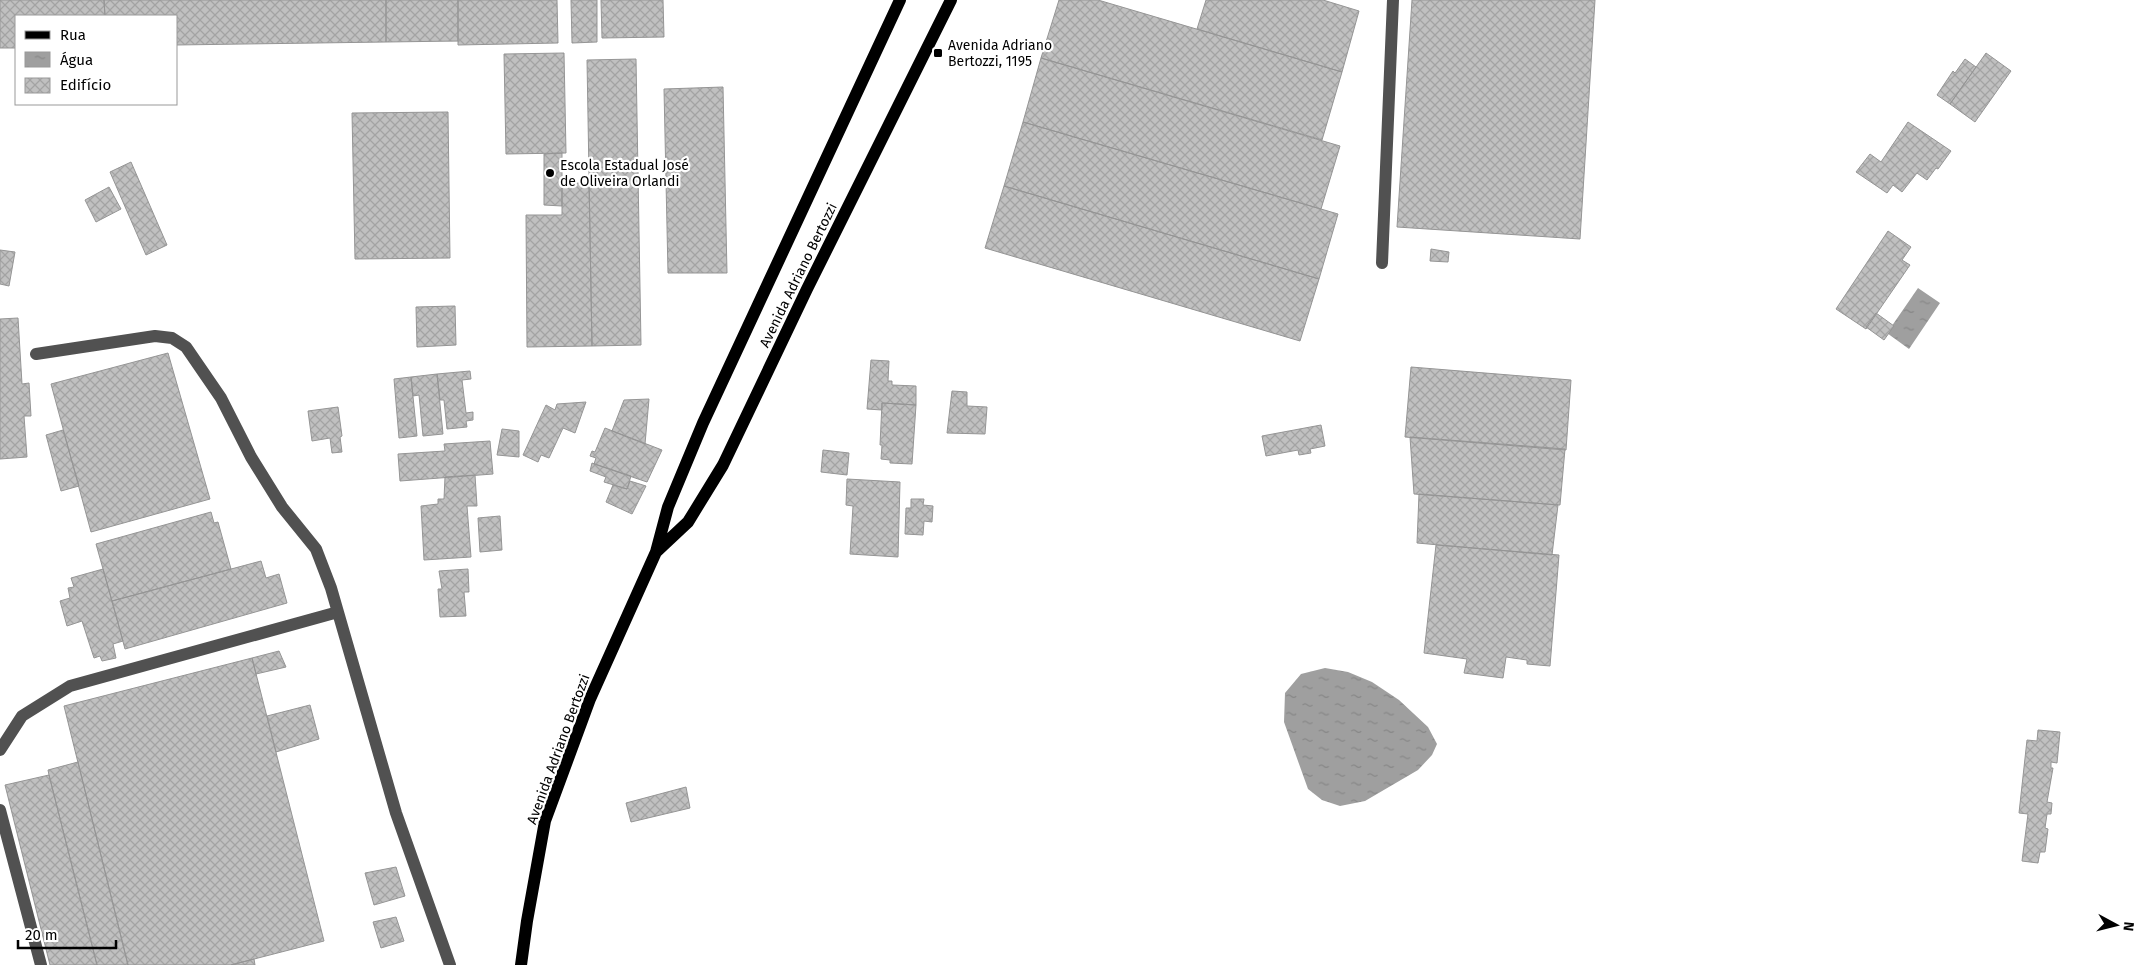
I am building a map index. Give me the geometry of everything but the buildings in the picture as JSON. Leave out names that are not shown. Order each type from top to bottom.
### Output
[{"type":"main road","name":"Avenida Adriano Bertozzi","points":[[521,965],[526,921],[545,821],[590,699],[656,552],[668,506],[703,423],[900,0]]},
{"type":"main road","name":"Avenida Adriano Bertozzi","points":[[656,552],[688,522],[723,465],[807,289],[951,0]]},
{"type":"lane","points":[[1382,263],[1393,0]]},
{"type":"lane","points":[[36,354],[155,336],[172,338],[186,347],[221,398],[250,457],[282,507],[316,549],[338,612],[396,814],[450,965]]},
{"type":"lane","points":[[0,750],[22,716],[70,686],[338,612]]},
{"type":"lane","points":[[0,810],[41,965]]},
{"type":"water","points":[[1918,288],[1940,303],[1909,349],[1887,333]]},
{"type":"water","points":[[1325,668],[1348,672],[1372,682],[1399,700],[1428,727],[1437,744],[1432,755],[1418,770],[1365,801],[1340,806],[1322,800],[1308,789],[1284,722],[1285,693],[1301,674]]},
{"type":"place","name":"Avenida Adriano Bertozzi, 1195","points":[[938,53]]},
{"type":"place","name":"Escola Estadual José de Oliveira Orlandi","points":[[550,173]]}]
